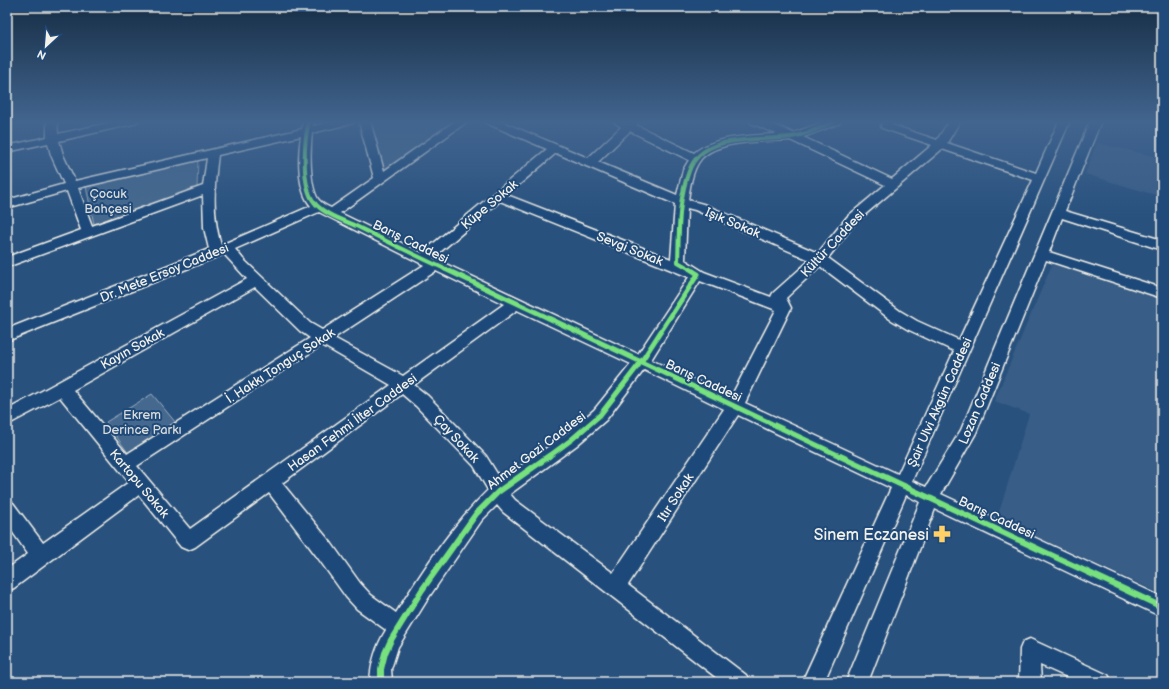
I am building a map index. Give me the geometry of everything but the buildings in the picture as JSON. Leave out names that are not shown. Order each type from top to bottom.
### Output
[{"type":"street","points":[[56,153],[71,186],[88,232]]},
{"type":"street","points":[[7,204],[71,186],[212,153]]},
{"type":"street","points":[[213,153],[209,188],[211,237],[221,249]]},
{"type":"street","points":[[307,153],[308,188],[313,200],[325,211]]},
{"type":"street","points":[[373,153],[380,180]]},
{"type":"street","name":"Dr. Mete Ersoy Caddesi","points":[[7,335],[221,249],[325,211],[380,180],[418,153]]},
{"type":"street","name":"Küpe Sokak","points":[[430,262],[499,196],[549,153]]},
{"type":"street","name":"Işık Sokak","points":[[564,153],[681,202],[699,207],[820,259],[906,322],[963,348]]},
{"type":"street","points":[[589,164],[600,153]]},
{"type":"street","points":[[686,153],[695,158]]},
{"type":"street","points":[[698,274],[678,262],[681,202],[690,166],[695,158],[701,153]]},
{"type":"street","points":[[827,153],[892,184]]},
{"type":"street","name":"Kültür Caddesi","points":[[735,406],[784,308],[778,297],[820,259],[831,243],[851,220],[929,153]]},
{"type":"street","points":[[964,153],[1040,178]]},
{"type":"street","name":"Şair Ulvi Akgün Caddesi","points":[[813,682],[1051,153]]},
{"type":"street","name":"Lozan Caddesi","points":[[857,682],[930,498],[938,481],[958,452],[968,433],[1083,153]]},
{"type":"street","points":[[7,262],[209,188]]},
{"type":"street","name":"Sevgi Sokak","points":[[499,196],[784,308]]},
{"type":"street","name":"Barış Caddesi","points":[[325,211],[516,303],[1162,608]]},
{"type":"street","points":[[1059,213],[1162,245]]},
{"type":"street","name":"Çay Sokak","points":[[221,249],[238,262],[305,327],[322,338],[383,371],[404,385],[422,401],[480,461],[498,492],[509,506],[739,682]]},
{"type":"street","points":[[1041,254],[1162,293]]},
{"type":"street","name":"İ. Hakkı Tonguç Sokak","points":[[125,465],[322,338],[430,262]]},
{"type":"street","name":"Ahmet Gazi Caddesi","points":[[380,682],[381,669],[385,653],[398,627],[422,590],[476,514],[498,492],[587,427],[612,400],[641,362],[698,274]]},
{"type":"street","name":"Kayın Sokak","points":[[7,418],[257,280]]},
{"type":"street","name":"Hasan Fehmi İlter Caddesi","points":[[188,541],[516,303]]},
{"type":"street","name":"Kartopu Sokak","points":[[61,387],[188,541]]},
{"type":"street","name":"Itır Sokak","points":[[615,588],[735,406]]},
{"type":"street","points":[[271,482],[325,551],[353,590],[364,602],[398,627]]},
{"type":"street","points":[[7,580],[141,484]]},
{"type":"street","points":[[7,510],[41,556]]},
{"type":"street","points":[[1030,682],[1030,649],[1101,682]]},
{"type":"shaded area","points":[[1093,153],[1141,153],[1162,158],[1162,197],[1085,174]]},
{"type":"shaded area","points":[[1053,262],[1108,281],[1162,297],[1162,594],[997,519],[1029,414],[994,401]]},
{"type":"green space","points":[[379,153],[410,153],[385,171]]},
{"type":"green space","name":"Çocuk Bahçesi","points":[[198,160],[197,188],[94,224],[86,187]]},
{"type":"green space","name":"Ekrem Derince Parkı","points":[[152,394],[176,423],[129,454],[106,422]]},
{"type":"cycle path","points":[[305,153],[306,174],[310,195],[319,207],[331,214],[456,275],[1162,607]]},
{"type":"cycle path","points":[[381,682],[381,669],[385,653],[391,640],[422,590],[476,514],[498,492],[571,440],[600,415],[641,362],[698,274],[678,262],[680,218],[685,184],[689,170],[696,158],[701,153]]},
{"type":"place","name":"Sinem Eczanesi","points":[[942,534]]}]
